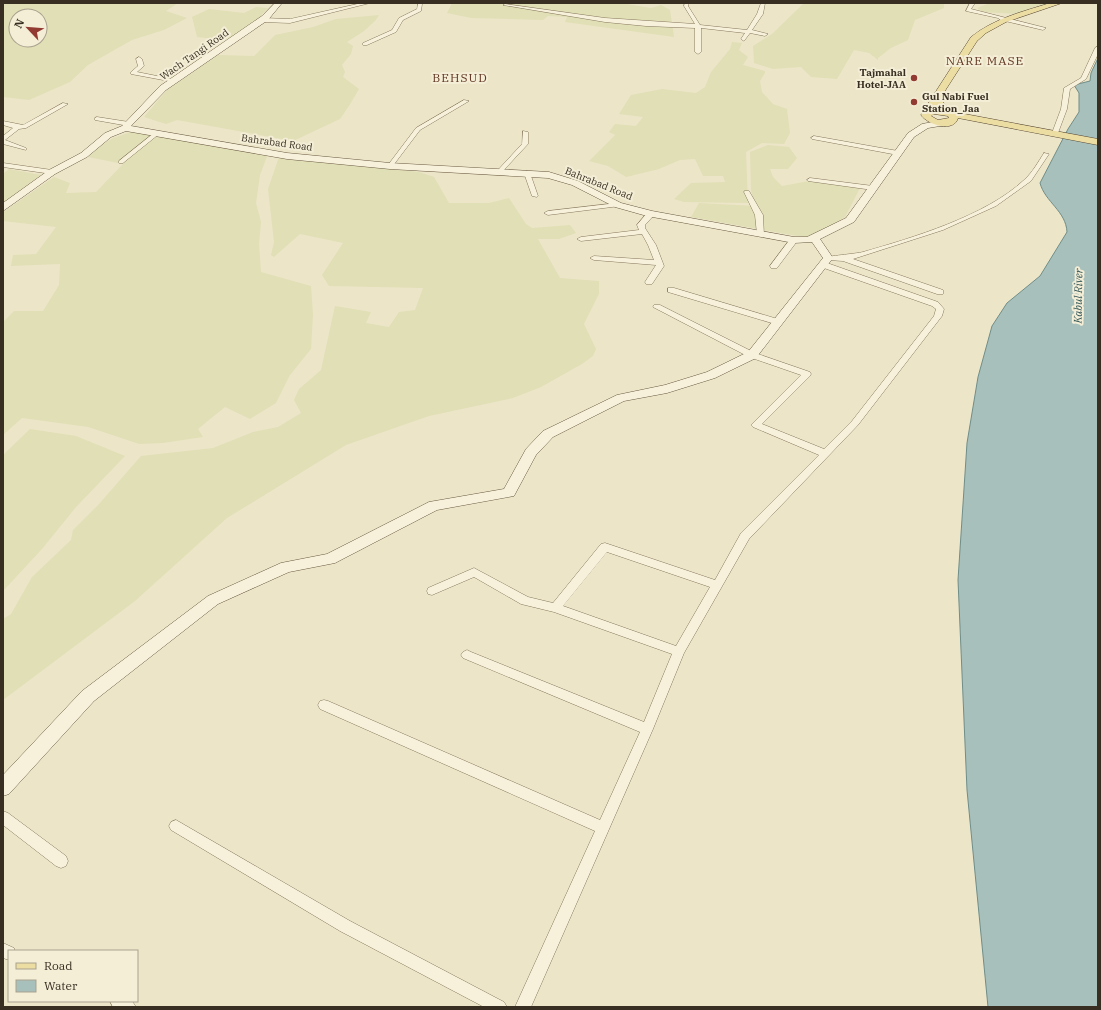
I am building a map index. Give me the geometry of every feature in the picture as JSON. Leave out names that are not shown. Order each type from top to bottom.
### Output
[{"type":"main road","name":"Wach Tangi Road","points":[[127,126],[163,88],[262,20],[280,3]]},
{"type":"main road","points":[[911,135],[974,39],[992,24],[1058,3]]},
{"type":"main road","points":[[926,114],[931,120],[943,123],[953,120],[954,117],[940,105],[937,96]]},
{"type":"main road","points":[[926,114],[938,111],[1059,136],[1098,142]]},
{"type":"main road","name":"Bahrabad Road","points":[[127,126],[156,134],[276,155],[390,166],[500,171],[549,175],[574,183],[618,205],[651,214],[794,240],[809,240],[850,220],[911,135],[925,126],[943,123],[1059,136]]},
{"type":"main road","points":[[3,208],[52,172],[84,155],[108,135],[127,126]]},
{"type":"main road","points":[[1059,136],[1098,150]]},
{"type":"main road","points":[[3,788],[88,696],[213,600],[286,568],[330,558],[434,506],[509,493],[531,452],[548,434],[621,398],[667,389],[711,375],[752,355],[809,280],[826,262],[814,238]]},
{"type":"street","points":[[262,20],[290,21],[368,3]]},
{"type":"street","points":[[365,44],[394,31],[401,19],[419,10],[421,3],[413,3]]},
{"type":"street","points":[[686,3],[686,6],[698,25],[698,52]]},
{"type":"street","points":[[744,39],[760,14],[763,3]]},
{"type":"street","points":[[973,3],[968,10],[1000,17],[1004,20],[1043,28]]},
{"type":"street","points":[[505,5],[605,20],[652,24],[698,25],[766,34]]},
{"type":"street","points":[[1059,136],[1067,88],[1083,79],[1098,48]]},
{"type":"street","points":[[139,59],[141,66],[133,73],[174,80]]},
{"type":"street","points":[[390,166],[418,129],[466,101]]},
{"type":"street","points":[[3,123],[17,127],[24,127],[65,104]]},
{"type":"street","points":[[97,119],[127,126]]},
{"type":"street","points":[[17,127],[3,141],[24,149]]},
{"type":"street","points":[[500,171],[525,144],[525,132]]},
{"type":"street","points":[[121,162],[156,134]]},
{"type":"street","points":[[814,138],[898,153]]},
{"type":"street","points":[[826,262],[845,259],[922,236],[973,215],[1012,193],[1026,182],[1038,168],[1046,154]]},
{"type":"street","points":[[3,165],[52,172]]},
{"type":"street","points":[[528,173],[535,196]]},
{"type":"street","points":[[810,180],[873,188]]},
{"type":"street","points":[[747,192],[759,215],[761,234]]},
{"type":"street","points":[[548,213],[618,205]]},
{"type":"street","points":[[649,282],[659,270],[660,266],[652,245],[641,228],[641,225],[651,214]]},
{"type":"street","points":[[581,239],[644,232]]},
{"type":"street","points":[[774,266],[794,240]]},
{"type":"street","points":[[594,258],[658,263]]},
{"type":"street","points":[[845,259],[940,292]]},
{"type":"street","points":[[523,1007],[648,729],[679,652],[745,536],[826,454],[860,417],[938,316],[940,309],[935,304],[826,262]]},
{"type":"street","points":[[671,290],[778,322]]},
{"type":"street","points":[[657,306],[752,355],[804,372],[807,376],[756,425],[826,454]]},
{"type":"street","points":[[555,608],[605,547],[717,585]]},
{"type":"street","points":[[432,591],[474,572],[525,602],[555,608],[679,652]]},
{"type":"street","points":[[467,655],[648,729]]},
{"type":"street","points":[[324,705],[603,828]]},
{"type":"street","points":[[3,817],[61,861]]},
{"type":"street","points":[[176,826],[345,926],[499,1007]]},
{"type":"street","points":[[119,1002],[128,1007]]},
{"type":"shaded area","points":[[3,3],[178,3],[166,11],[187,18],[164,30],[132,40],[88,65],[70,82],[29,100],[3,97]]},
{"type":"shaded area","points":[[452,3],[628,3],[627,4],[651,8],[661,5],[670,10],[674,37],[565,22],[567,17],[548,16],[543,20],[471,18],[447,13]]},
{"type":"shaded area","points":[[804,3],[944,3],[944,8],[915,20],[908,40],[891,48],[878,58],[878,60],[869,53],[854,50],[837,79],[811,77],[801,67],[773,69],[754,63],[753,46],[772,34]]},
{"type":"shaded area","points":[[990,3],[1047,3],[1019,14],[983,12],[977,8]]},
{"type":"shaded area","points":[[256,7],[268,8],[258,19],[235,35],[224,40],[197,37],[192,17],[209,9],[244,13]]},
{"type":"shaded area","points":[[379,15],[364,31],[347,42],[353,46],[351,54],[342,65],[345,72],[343,77],[359,89],[349,106],[340,119],[293,141],[177,120],[166,124],[144,117],[167,90],[218,55],[254,56],[275,35],[313,27],[336,19]]},
{"type":"shaded area","points":[[732,42],[742,43],[739,50],[748,57],[743,65],[765,71],[760,81],[762,92],[773,104],[787,109],[790,133],[784,144],[762,143],[746,152],[748,203],[684,202],[674,199],[691,183],[725,182],[723,176],[703,176],[695,159],[680,160],[659,169],[626,177],[608,166],[589,161],[615,135],[609,132],[615,124],[636,126],[643,117],[619,114],[631,95],[662,89],[696,93],[705,87],[711,72],[730,49]]},
{"type":"shaded area","points":[[131,132],[268,154],[260,175],[256,203],[261,222],[259,244],[261,272],[311,286],[313,314],[311,349],[290,375],[276,403],[250,419],[225,407],[198,429],[203,437],[163,443],[139,444],[88,427],[22,418],[3,435],[3,322],[14,311],[43,311],[59,285],[60,264],[11,266],[13,255],[36,254],[56,227],[3,221],[3,212],[54,177],[70,183],[66,193],[96,192],[123,164],[88,157],[100,146],[113,138]]},
{"type":"shaded area","points":[[768,145],[789,147],[797,158],[788,169],[770,169],[773,177],[782,186],[809,181],[861,186],[845,217],[809,238],[691,217],[699,203],[755,206],[751,190],[750,152]]},
{"type":"shaded area","points":[[279,157],[419,172],[434,177],[449,203],[489,203],[509,198],[526,224],[532,228],[570,225],[576,233],[559,239],[538,239],[560,278],[599,281],[599,294],[584,324],[596,349],[593,356],[582,364],[541,387],[513,398],[429,416],[346,445],[227,518],[135,601],[3,700],[3,619],[11,614],[32,577],[71,540],[73,530],[99,504],[141,456],[213,448],[253,432],[278,427],[301,413],[294,400],[299,389],[321,370],[335,306],[371,312],[366,323],[389,327],[399,312],[415,310],[423,288],[329,286],[322,275],[343,243],[300,234],[274,257],[271,255],[274,242],[268,189]]},
{"type":"shaded area","points":[[9,169],[41,175],[3,203],[3,174]]},
{"type":"shaded area","points":[[30,429],[76,436],[125,456],[76,507],[42,549],[3,591],[3,455]]},
{"type":"water","name":"Kabul River","points":[[1098,58],[1098,1007],[988,1007],[967,790],[958,580],[967,443],[978,377],[992,326],[1007,303],[1040,276],[1067,232],[1063,218],[1046,196],[1040,183],[1068,129],[1079,112],[1079,93],[1074,85],[1090,81],[1091,73]]},
{"type":"place","name":"Tajmahal Hotel-JAA","points":[[914,78]]},
{"type":"place","name":"Gul Nabi Fuel Station_Jaa","points":[[914,102]]},
{"type":"district","name":"NARE MASE","points":[[985,61]]},
{"type":"district","name":"BEHSUD","points":[[460,78]]}]
